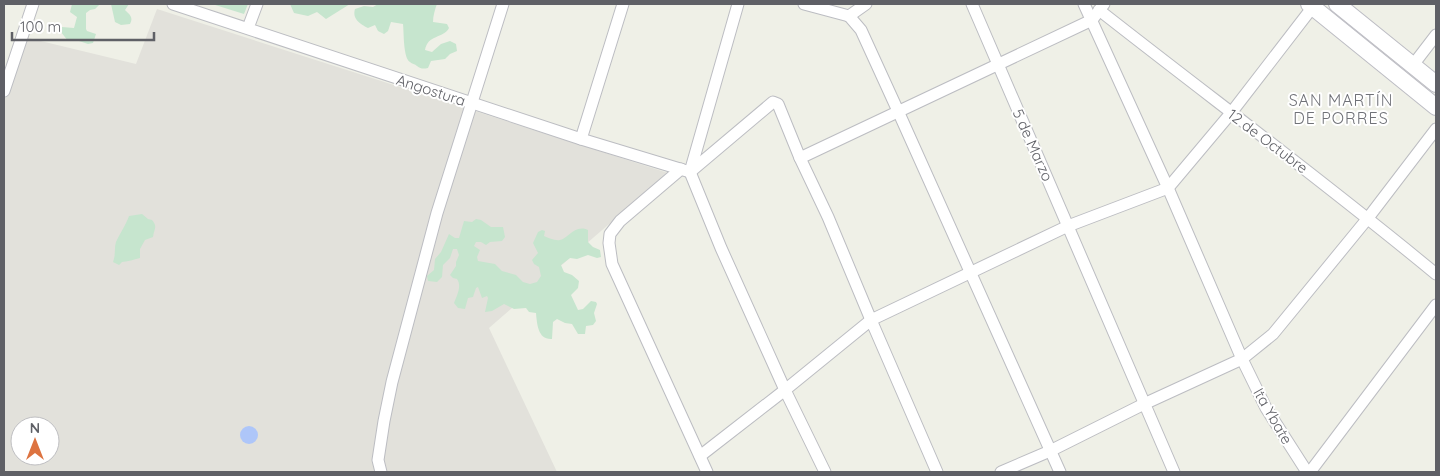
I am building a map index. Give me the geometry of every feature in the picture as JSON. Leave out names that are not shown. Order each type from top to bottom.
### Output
[{"type":"main road","points":[[1337,4],[1436,84]]},
{"type":"main road","points":[[1312,5],[1436,107]]},
{"type":"street","points":[[4,91],[33,4]]},
{"type":"street","name":"Angostura","points":[[173,4],[581,139],[685,170]]},
{"type":"street","points":[[248,28],[257,4]]},
{"type":"street","points":[[380,472],[378,460],[392,382],[437,213],[503,4]]},
{"type":"street","points":[[581,139],[623,4]]},
{"type":"street","points":[[738,4],[685,170],[785,390],[825,472]]},
{"type":"street","points":[[804,4],[849,16],[861,30],[1060,472]]},
{"type":"street","points":[[849,16],[866,4]]},
{"type":"street","name":"5 de Marzo","points":[[972,4],[1174,472]]},
{"type":"street","name":"Ita Ybate","points":[[1084,4],[1168,188],[1242,358],[1266,408],[1308,472]]},
{"type":"street","points":[[700,456],[871,320],[1068,226],[1168,188],[1231,113],[1312,5]]},
{"type":"street","points":[[800,158],[1092,20],[1101,7]]},
{"type":"street","name":"12 de Octubre","points":[[1101,7],[1231,113],[1368,218],[1436,274]]},
{"type":"street","points":[[1413,65],[1436,35]]},
{"type":"street","points":[[707,472],[612,264],[609,243],[610,234],[620,221],[773,102],[778,104],[800,158],[828,217],[936,472]]},
{"type":"street","points":[[1001,472],[1050,451],[1242,358],[1273,334],[1368,218],[1436,129]]},
{"type":"street","points":[[1308,472],[1436,305]]},
{"type":"shaded area","points":[[157,9],[668,173],[489,328],[557,472],[4,472],[4,97],[20,36],[136,64]]},
{"type":"green space","points":[[72,4],[100,4],[95,9],[86,13],[86,29],[96,34],[93,43],[68,41],[61,32],[62,27],[74,28],[77,17],[70,12]]},
{"type":"green space","points":[[111,4],[129,4],[125,10],[131,18],[130,24],[121,25],[115,22]]},
{"type":"green space","points":[[212,4],[248,4],[244,14]]},
{"type":"green space","points":[[290,4],[350,4],[326,19],[317,12],[308,16],[294,13]]},
{"type":"green space","points":[[378,4],[437,4],[433,22],[447,24],[449,28],[443,34],[429,41],[425,50],[432,52],[441,44],[450,41],[456,44],[457,51],[445,59],[431,61],[428,68],[423,69],[412,63],[406,56],[403,24],[391,22],[388,31],[384,34],[378,31],[375,25],[368,28],[356,18],[355,9],[364,6],[373,7]]},
{"type":"green space","points":[[142,214],[155,224],[153,237],[145,240],[140,249],[140,258],[122,262],[119,265],[113,262],[116,242],[129,216]]},
{"type":"green space","points":[[476,219],[491,227],[503,227],[505,237],[502,241],[490,242],[486,245],[476,242],[474,246],[480,250],[477,257],[478,261],[495,264],[502,271],[516,275],[523,282],[530,284],[537,282],[541,276],[539,267],[532,260],[538,253],[533,243],[538,232],[545,231],[544,236],[558,240],[563,239],[575,230],[588,230],[588,242],[600,250],[601,257],[597,258],[588,255],[577,259],[570,258],[561,265],[564,272],[572,275],[579,281],[578,288],[571,295],[578,310],[583,309],[591,301],[597,304],[594,313],[596,321],[593,325],[586,326],[585,334],[578,334],[572,324],[557,319],[553,322],[552,339],[547,339],[539,330],[536,313],[529,312],[526,308],[514,309],[504,304],[492,311],[485,312],[488,298],[487,296],[482,298],[478,287],[473,297],[468,298],[465,309],[458,308],[454,303],[459,285],[457,279],[450,275],[456,266],[459,255],[457,249],[453,249],[450,258],[443,265],[442,277],[437,282],[428,281],[427,276],[434,270],[435,259],[441,252],[449,234],[459,238],[464,221],[472,222]]},
{"type":"water","points":[[249,426],[255,429],[258,435],[255,441],[249,444],[243,441],[240,435],[243,429]]},
{"type":"district","name":"SAN MARTÍN DE PORRES","points":[[1341,109]]}]
